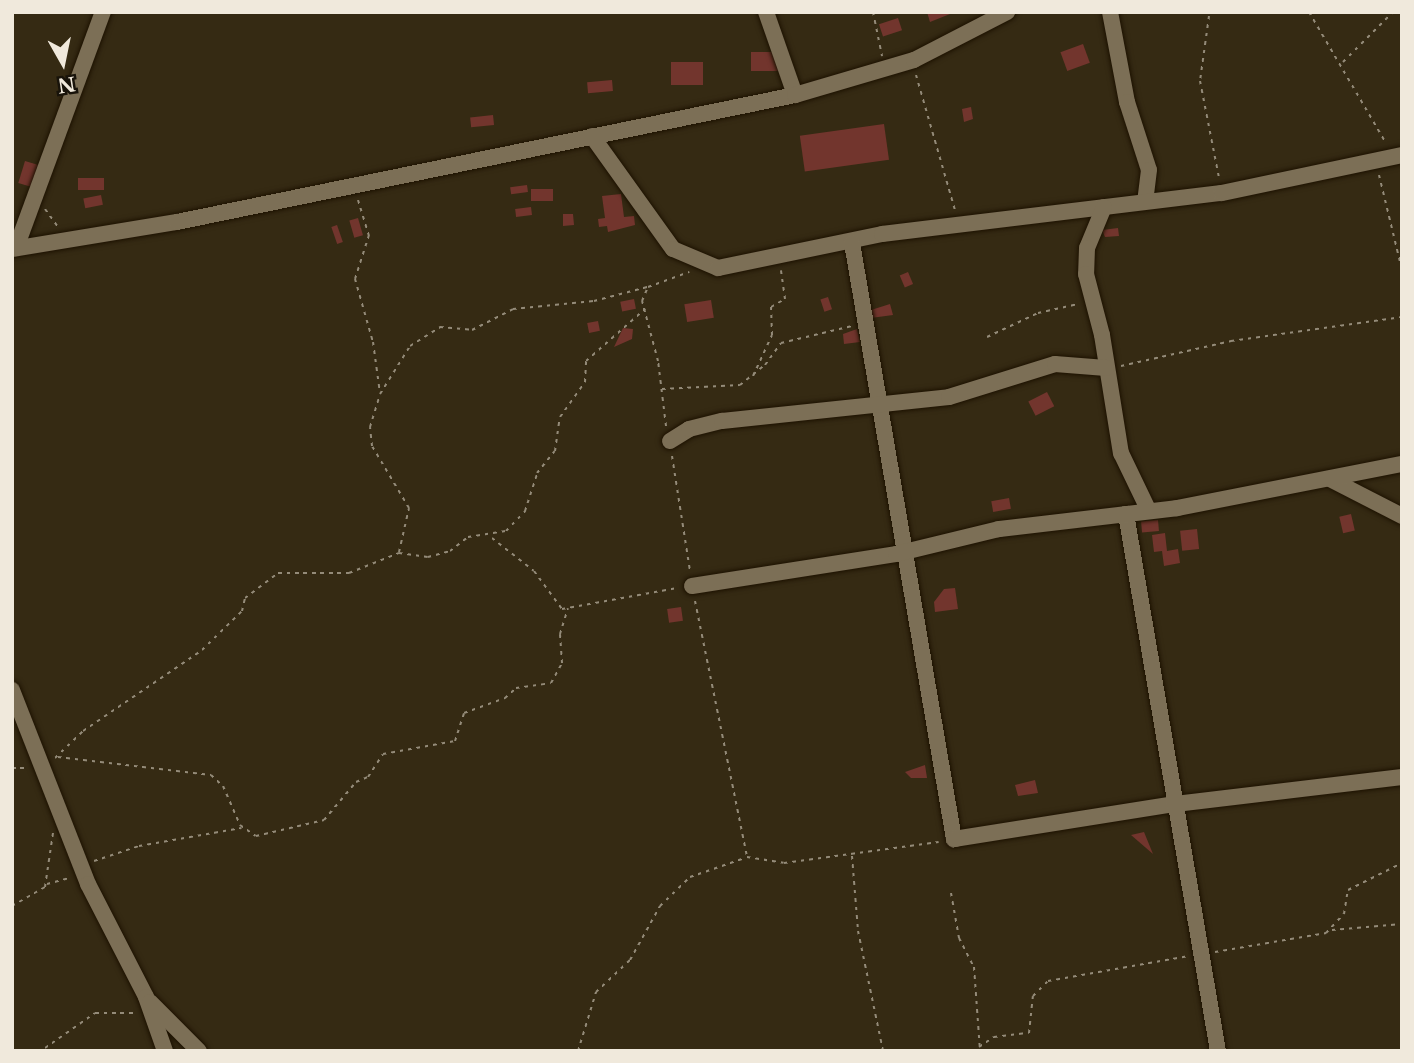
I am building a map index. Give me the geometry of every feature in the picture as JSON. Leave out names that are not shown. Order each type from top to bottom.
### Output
[{"type":"street","points":[[14,249],[103,12]]},
{"type":"street","points":[[766,12],[795,95]]},
{"type":"street","points":[[14,249],[795,95],[914,60],[1006,12]]},
{"type":"street","points":[[1110,12],[1127,102],[1149,170],[1145,201]]},
{"type":"street","points":[[592,136],[653,228],[673,249],[706,265],[779,257],[958,226],[1222,193],[1392,157]]},
{"type":"street","points":[[1104,207],[1087,248],[1092,298],[1121,453],[1148,509]]},
{"type":"street","points":[[852,243],[903,553],[926,659],[954,839],[1175,804],[1402,777]]},
{"type":"street","points":[[670,441],[689,429],[723,421],[879,404],[904,406],[949,397],[1055,365],[1106,368]]},
{"type":"street","points":[[692,586],[903,553],[999,528],[1126,514],[1402,464]]},
{"type":"street","points":[[1330,479],[1402,516]]},
{"type":"street","points":[[1126,514],[1140,575],[1175,804],[1218,1051]]},
{"type":"street","points":[[12,690],[50,762],[63,820],[82,869],[146,998],[165,1051]]},
{"type":"street","points":[[146,998],[199,1051]]},
{"type":"path","points":[[873,12],[886,70]]},
{"type":"path","points":[[1309,12],[1343,62],[1392,157],[1383,201],[1402,270]]},
{"type":"path","points":[[1343,62],[1393,12]]},
{"type":"path","points":[[1209,16],[1200,81],[1222,193]]},
{"type":"path","points":[[914,60],[958,226]]},
{"type":"path","points":[[352,183],[369,235],[355,279],[373,342],[380,394]]},
{"type":"path","points":[[36,193],[70,240]]},
{"type":"path","points":[[752,377],[772,335],[771,307],[785,299],[779,257]]},
{"type":"path","points":[[399,553],[410,512],[372,446],[371,418],[380,394],[410,346],[440,327],[472,330],[513,309],[594,301],[648,287],[706,265]]},
{"type":"path","points":[[648,287],[645,309],[670,441],[692,586],[747,857]]},
{"type":"path","points":[[988,337],[1038,313],[1092,298]]},
{"type":"path","points":[[50,762],[94,723],[202,650],[242,611],[245,597],[274,575],[304,569],[349,573],[399,553],[421,558],[450,551],[468,537],[492,537],[506,531],[530,500],[537,473],[555,451],[560,417],[585,382],[586,361],[603,340],[645,309]]},
{"type":"path","points":[[1106,368],[1231,341],[1402,317]]},
{"type":"path","points":[[661,389],[732,386],[752,377],[780,343],[865,323]]},
{"type":"path","points":[[492,537],[543,580],[556,605],[568,608],[692,586]]},
{"type":"path","points":[[12,906],[47,884],[82,869],[109,853],[242,828],[263,837],[329,818],[383,754],[455,741],[464,713],[505,698],[516,688],[551,683],[562,663],[560,634],[568,608]]},
{"type":"path","points":[[50,762],[212,775],[223,786],[242,828]]},
{"type":"path","points":[[47,884],[51,838],[63,820]]},
{"type":"path","points":[[578,1051],[596,992],[630,960],[660,906],[690,877],[747,857],[784,863],[852,856],[954,839]]},
{"type":"path","points":[[852,856],[858,931],[877,1004],[883,1051]]},
{"type":"path","points":[[1331,930],[1345,914],[1348,890],[1402,863]]},
{"type":"path","points":[[951,893],[959,938],[974,967],[980,1049]]},
{"type":"path","points":[[980,1049],[994,1037],[1029,1033],[1033,996],[1048,981],[1331,930],[1402,924]]},
{"type":"path","points":[[45,1048],[95,1013],[153,1018]]},
{"type":"building","points":[[927,12],[955,12],[930,22]]},
{"type":"building","points":[[898,18],[902,30],[883,37],[879,24]]},
{"type":"building","points":[[1083,44],[1090,63],[1067,71],[1060,52]]},
{"type":"building","points":[[751,52],[778,52],[778,71],[751,71]]},
{"type":"building","points":[[671,62],[703,62],[703,85],[671,85]]},
{"type":"building","points":[[612,80],[613,91],[588,93],[587,82]]},
{"type":"building","points":[[971,107],[973,119],[964,122],[962,109]]},
{"type":"building","points":[[493,115],[494,125],[471,127],[470,117]]},
{"type":"building","points":[[884,124],[889,160],[805,171],[800,136]]},
{"type":"building","points":[[25,161],[38,165],[32,187],[18,183]]},
{"type":"building","points":[[78,178],[104,178],[104,190],[78,190]]},
{"type":"building","points":[[527,185],[528,192],[511,194],[510,187]]},
{"type":"building","points":[[531,189],[553,189],[553,201],[531,201]]},
{"type":"building","points":[[621,194],[624,217],[634,216],[635,225],[608,232],[607,226],[599,227],[598,219],[605,218],[602,196]]},
{"type":"building","points":[[101,195],[103,205],[85,208],[83,198]]},
{"type":"building","points":[[531,207],[532,215],[516,217],[515,209]]},
{"type":"building","points":[[563,214],[573,214],[574,225],[563,226]]},
{"type":"building","points":[[358,218],[363,235],[354,238],[349,220]]},
{"type":"building","points":[[337,225],[343,242],[337,244],[331,227]]},
{"type":"building","points":[[1118,228],[1119,236],[1105,237],[1102,230]]},
{"type":"building","points":[[908,272],[913,284],[905,287],[900,276]]},
{"type":"building","points":[[828,297],[832,309],[824,312],[820,299]]},
{"type":"building","points":[[634,299],[636,309],[622,311],[620,302]]},
{"type":"building","points":[[711,300],[714,318],[687,322],[684,304]]},
{"type":"building","points":[[890,304],[893,315],[871,318],[871,310]]},
{"type":"building","points":[[598,321],[600,331],[589,333],[587,323]]},
{"type":"building","points":[[623,328],[633,329],[632,339],[614,347]]},
{"type":"building","points":[[857,329],[860,342],[844,344],[843,334]]},
{"type":"building","points":[[1047,392],[1054,406],[1036,416],[1028,402]]},
{"type":"building","points":[[1009,498],[1011,509],[993,512],[991,501]]},
{"type":"building","points":[[1351,514],[1355,531],[1343,533],[1339,517]]},
{"type":"building","points":[[1158,520],[1159,531],[1142,532],[1141,521]]},
{"type":"building","points":[[1197,529],[1199,549],[1182,551],[1180,531]]},
{"type":"building","points":[[1165,533],[1167,551],[1178,549],[1180,563],[1164,566],[1162,551],[1154,552],[1152,535]]},
{"type":"building","points":[[955,588],[958,609],[935,612],[934,602],[944,589]]},
{"type":"building","points":[[681,607],[683,621],[669,623],[667,609]]},
{"type":"building","points":[[925,765],[927,778],[911,778],[905,772]]},
{"type":"building","points":[[1035,780],[1038,793],[1018,796],[1015,785]]},
{"type":"building","points":[[1144,832],[1153,854],[1131,835]]}]
